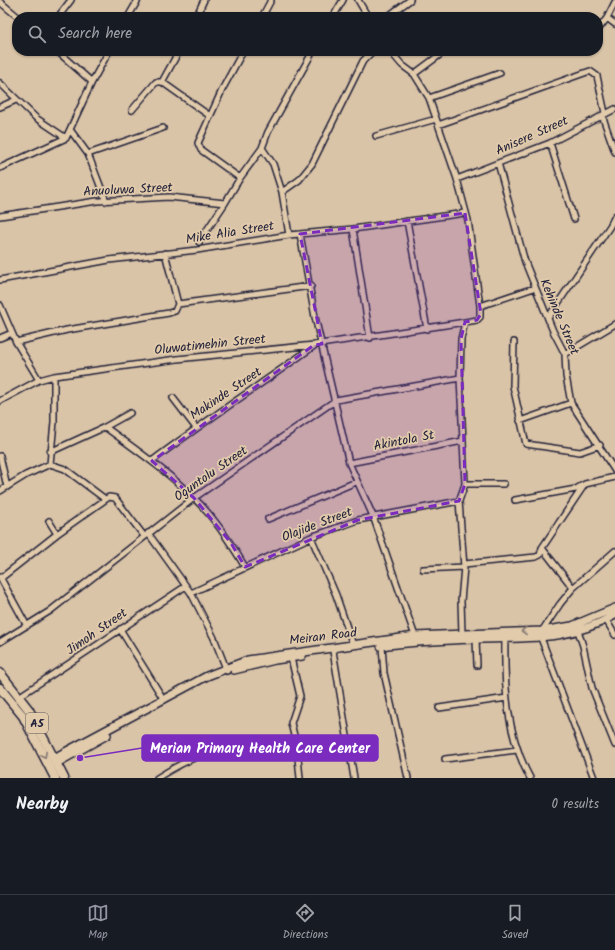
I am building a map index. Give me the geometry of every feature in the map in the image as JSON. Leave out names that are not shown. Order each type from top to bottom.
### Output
[{"type":"highway","name":"A5","points":[[0,673],[20,696],[34,718],[64,778]]},
{"type":"highway","name":"A5","points":[[0,688],[23,716],[55,778]]},
{"type":"main road","name":"Meiran Road","points":[[541,634],[587,622],[615,608]]},
{"type":"main road","name":"Meiran Road","points":[[55,760],[164,700],[226,670],[248,663],[415,636],[462,634],[541,634],[578,631],[615,615]]},
{"type":"main road","name":"Meiran Road","points":[[248,663],[415,641],[476,639],[505,635]]},
{"type":"main road","name":"Meiran Road","points":[[55,760],[226,670]]},
{"type":"street","points":[[62,12],[71,0]]},
{"type":"street","points":[[131,12],[138,0]]},
{"type":"street","points":[[198,12],[204,0]]},
{"type":"street","points":[[265,12],[271,0]]},
{"type":"street","points":[[336,12],[343,0]]},
{"type":"street","points":[[358,0],[365,12]]},
{"type":"street","points":[[394,12],[408,1]]},
{"type":"street","points":[[603,23],[615,2]]},
{"type":"street","points":[[1,3],[12,12]]},
{"type":"street","points":[[607,18],[615,24]]},
{"type":"street","points":[[63,56],[92,82]]},
{"type":"street","points":[[0,168],[66,138],[71,131],[92,82],[106,56]]},
{"type":"street","points":[[162,82],[176,56]]},
{"type":"street","points":[[240,56],[198,143],[201,150],[240,178]]},
{"type":"street","points":[[200,242],[240,178],[262,148],[268,132],[310,56]]},
{"type":"street","points":[[282,192],[299,180],[312,164],[363,61],[368,56]]},
{"type":"street","points":[[394,56],[402,65],[414,74],[429,98],[457,179],[468,220],[480,306],[534,288]]},
{"type":"street","points":[[414,74],[438,56]]},
{"type":"street","points":[[376,136],[437,122],[590,71],[597,76],[603,114],[615,152]]},
{"type":"street","points":[[429,98],[500,73]]},
{"type":"street","points":[[132,110],[156,82],[162,82],[210,116]]},
{"type":"street","points":[[0,83],[16,100],[48,127],[66,138]]},
{"type":"street","points":[[0,107],[16,100]]},
{"type":"street","name":"Anisere Street","points":[[457,179],[550,143],[615,109]]},
{"type":"street","points":[[88,154],[163,128]]},
{"type":"street","points":[[71,131],[88,154],[106,201]]},
{"type":"street","points":[[550,143],[574,219]]},
{"type":"street","points":[[262,148],[273,164],[282,192],[289,235]]},
{"type":"street","name":"Kehinde Street","points":[[498,163],[525,262],[534,288],[565,354],[567,364],[566,376],[571,403],[600,445],[615,471]]},
{"type":"street","name":"Anuoluwa Street","points":[[0,216],[97,201],[169,197],[225,203]]},
{"type":"street","name":"Mike Alia Street","points":[[0,280],[94,262],[197,250],[289,235],[353,229],[465,213]]},
{"type":"street","points":[[548,318],[610,226],[615,216]]},
{"type":"street","points":[[407,221],[427,329]]},
{"type":"street","points":[[353,229],[370,338]]},
{"type":"street","points":[[300,234],[311,286],[315,317],[336,400],[342,437],[349,463],[356,482],[373,516],[415,636]]},
{"type":"street","points":[[16,342],[67,330],[176,311],[178,304],[165,253]]},
{"type":"street","points":[[178,304],[311,286]]},
{"type":"street","points":[[0,305],[16,342],[39,380]]},
{"type":"street","name":"Oluwatimehin Street","points":[[0,401],[39,380],[54,376],[177,359],[370,338],[427,329],[477,320],[480,317],[480,306]]},
{"type":"street","points":[[462,634],[461,601],[464,566],[459,501],[465,484],[460,378],[461,338],[465,322]]},
{"type":"street","points":[[565,354],[615,324]]},
{"type":"street","points":[[0,338],[12,333]]},
{"type":"street","points":[[514,342],[512,380],[526,444],[530,446],[580,452],[600,445]]},
{"type":"street","name":"Makinde Street","points":[[152,461],[196,428],[262,384],[314,345]]},
{"type":"street","points":[[50,464],[54,422],[54,376]]},
{"type":"street","name":"Oguntolu Street","points":[[0,642],[27,626],[77,592],[146,534],[194,498],[336,400],[460,378]]},
{"type":"street","points":[[173,398],[196,428]]},
{"type":"street","points":[[520,421],[571,403]]},
{"type":"street","points":[[50,452],[105,427],[130,413]]},
{"type":"street","points":[[105,427],[152,461],[194,498],[231,543],[245,567]]},
{"type":"street","name":"Akintola St","points":[[349,463],[463,442]]},
{"type":"street","points":[[0,456],[7,487]]},
{"type":"street","points":[[0,491],[26,475],[50,464],[64,469],[105,499]]},
{"type":"street","points":[[515,500],[576,489],[585,484],[615,477]]},
{"type":"street","points":[[268,519],[356,482]]},
{"type":"street","points":[[465,484],[504,484]]},
{"type":"street","points":[[423,569],[528,559],[540,555],[542,548],[585,484]]},
{"type":"street","points":[[27,626],[1,577],[105,499],[115,498],[146,534],[191,593],[214,638],[226,670]]},
{"type":"street","name":"Olajide Street","points":[[191,593],[311,537],[373,516],[459,501]]},
{"type":"street","points":[[49,521],[57,534]]},
{"type":"street","points":[[311,537],[336,595],[353,645]]},
{"type":"street","points":[[542,548],[573,588]]},
{"type":"street","points":[[594,778],[541,634],[560,604],[573,588],[615,551]]},
{"type":"street","name":"Jimoh Street","points":[[20,696],[72,663],[120,629],[186,586]]},
{"type":"street","points":[[606,620],[615,635]]},
{"type":"street","points":[[120,629],[164,700]]},
{"type":"street","points":[[578,631],[583,646],[592,688],[615,745]]},
{"type":"street","points":[[505,635],[507,698],[511,732],[517,750],[530,778]]},
{"type":"street","points":[[476,639],[477,665]]},
{"type":"street","points":[[382,646],[384,674],[408,778]]},
{"type":"street","points":[[334,651],[354,778]]},
{"type":"street","points":[[291,658],[300,696],[291,722],[297,748],[300,778]]},
{"type":"street","points":[[439,708],[507,698]]},
{"type":"street","points":[[157,778],[170,769],[216,748],[239,744]]},
{"type":"street","points":[[445,759],[517,750]]},
{"type":"highlighted area","points":[[465,213],[481,314],[477,320],[465,322],[461,339],[465,484],[459,501],[358,520],[245,567],[231,543],[194,498],[152,461],[314,345],[322,344],[300,234]]},
{"type":"place","name":"Merian Primary Health Care Center","points":[[80,758]]}]
